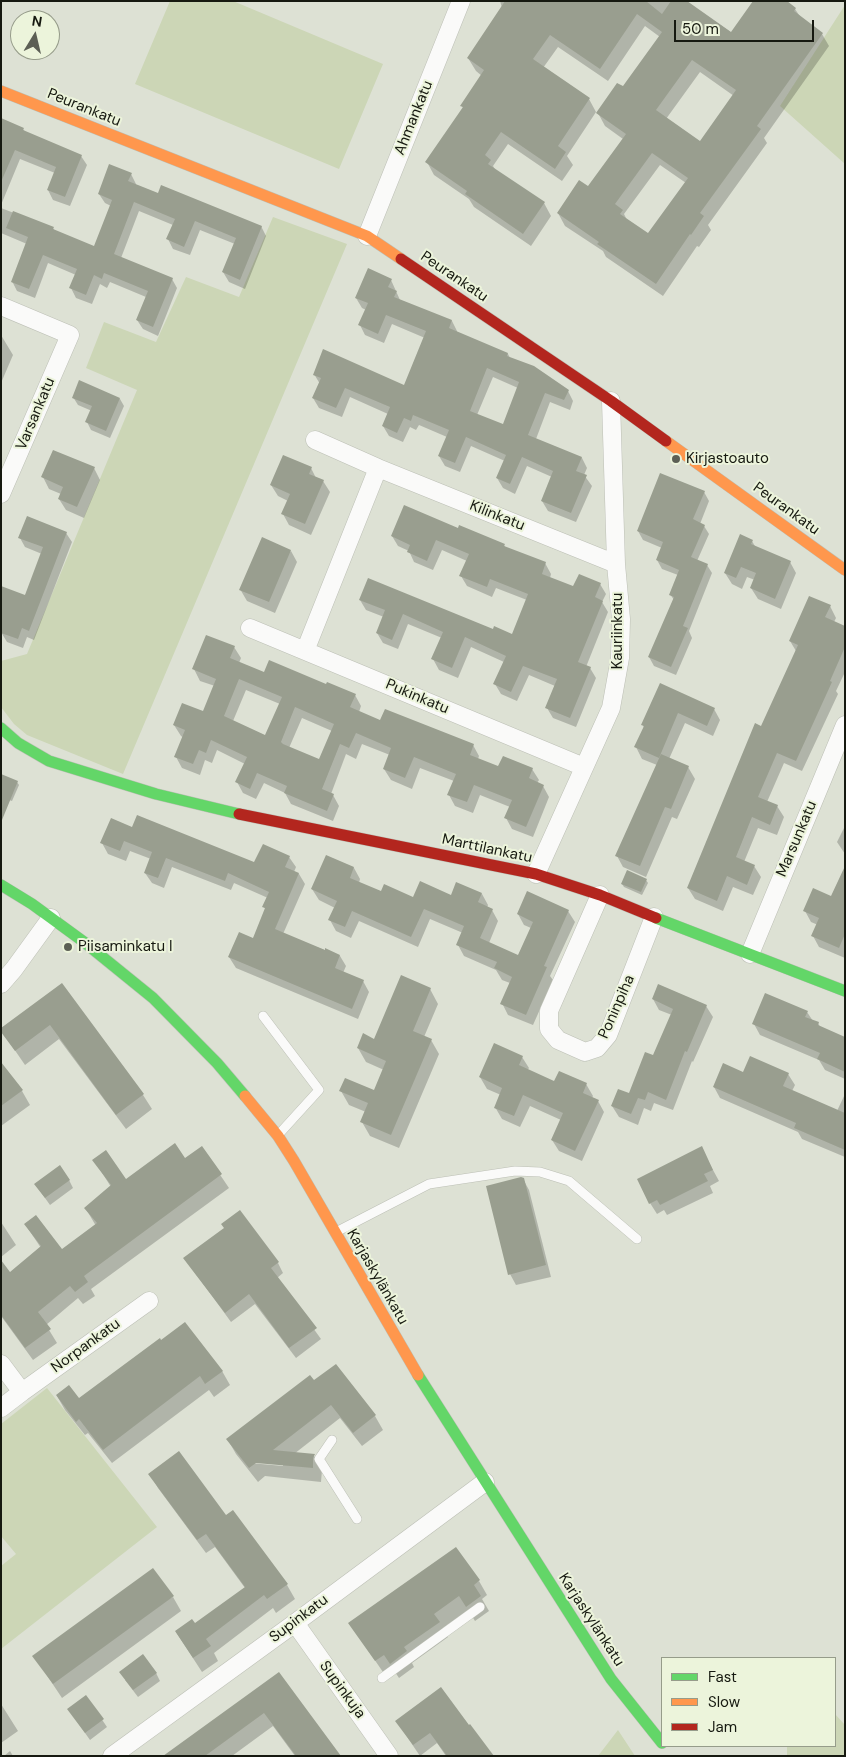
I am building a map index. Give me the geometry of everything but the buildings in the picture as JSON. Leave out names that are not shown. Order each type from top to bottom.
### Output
[{"type":"street","name":"Ahmankatu","points":[[367,236],[461,1]]},
{"type":"street","name":"Peurankatu","points":[[1,91],[367,236],[610,402],[845,570]]},
{"type":"street","name":"Varsankatu","points":[[1,306],[70,335],[1,494]]},
{"type":"street","name":"Kauriinkatu","points":[[536,874],[611,708],[620,658],[621,619],[616,564],[610,402]]},
{"type":"street","name":"Kilinkatu","points":[[315,440],[378,468],[616,564]]},
{"type":"street","points":[[305,651],[378,468]]},
{"type":"street","name":"Pukinkatu","points":[[250,628],[584,766]]},
{"type":"street","name":"Marsunkatu","points":[[750,954],[845,725]]},
{"type":"street","name":"Marttilankatu","points":[[1,728],[37,756],[110,781],[208,807],[536,874],[600,895],[845,991]]},
{"type":"street","name":"Karjaskylänkatu","points":[[1,885],[51,918],[124,973],[174,1018],[216,1063],[278,1136],[409,1361],[574,1624],[611,1679],[661,1742]]},
{"type":"street","name":"Poninpiha","points":[[600,895],[549,1011],[549,1029],[558,1040],[585,1052],[597,1048],[608,1035],[654,917]]},
{"type":"street","points":[[1,984],[51,918]]},
{"type":"street","name":"Norpankatu","points":[[1,1408],[149,1301]]},
{"type":"street","points":[[1,1364],[22,1392]]},
{"type":"street","name":"Supinkatu","points":[[112,1756],[485,1482]]},
{"type":"street","name":"Supinkuja","points":[[294,1623],[389,1756]]},
{"type":"lane","points":[[262,1016],[319,1090],[278,1136]]},
{"type":"lane","points":[[334,1233],[429,1184],[515,1171],[540,1172],[569,1182],[637,1239]]},
{"type":"lane","points":[[332,1440],[318,1459],[357,1519]]},
{"type":"lane","points":[[382,1678],[480,1607]]},
{"type":"green space","points":[[170,1],[233,1],[383,64],[339,169],[135,84]]},
{"type":"green space","points":[[845,5],[845,164],[780,106]]},
{"type":"green space","points":[[273,217],[347,244],[123,774],[27,735],[14,724],[1,707],[1,661],[27,654],[137,390],[86,368],[104,322],[156,342],[186,277],[239,297]]},
{"type":"green space","points":[[47,1388],[157,1527],[1,1649],[1,1566],[16,1554],[1,1536],[1,1424]]},
{"type":"green space","points":[[836,1715],[845,1725],[845,1756],[787,1756],[787,1747],[836,1747]]},
{"type":"green space","points":[[618,1730],[635,1756],[598,1756]]},
{"type":"traffic: fast","points":[[1,728],[18,743],[49,761],[156,794],[239,814]]},
{"type":"traffic: fast","points":[[1,885],[32,904],[84,942],[153,998],[217,1063],[245,1096]]},
{"type":"traffic: fast","points":[[656,918],[845,991]]},
{"type":"traffic: fast","points":[[418,1375],[611,1679],[661,1742]]},
{"type":"traffic: slow","points":[[1,91],[367,236],[401,259]]},
{"type":"traffic: slow","points":[[666,441],[845,570]]},
{"type":"traffic: slow","points":[[245,1096],[278,1136],[294,1161],[418,1375]]},
{"type":"traffic: jam","points":[[401,259],[611,401],[666,441]]},
{"type":"traffic: jam","points":[[239,814],[536,874],[600,895],[656,918]]},
{"type":"place","name":"Kirjastoauto","points":[[676,459]]},
{"type":"place","name":"Piisaminkatu I","points":[[68,947]]}]
